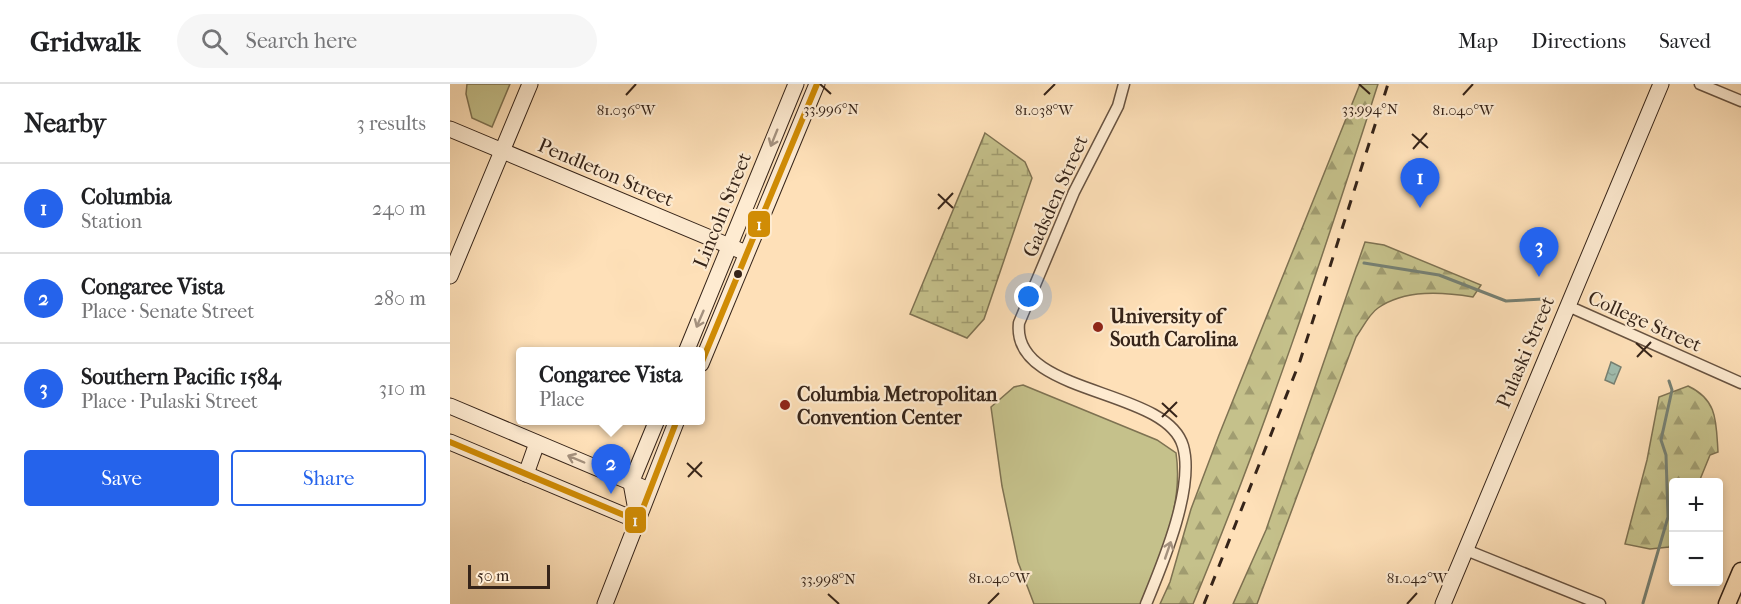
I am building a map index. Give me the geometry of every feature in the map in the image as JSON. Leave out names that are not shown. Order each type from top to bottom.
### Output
[{"type":"main road","points":[[1727,604],[1741,571]]},
{"type":"street","points":[[450,276],[530,84]]},
{"type":"street","name":"Lincoln Street","points":[[688,347],[796,84]]},
{"type":"street","name":"Lincoln Street","points":[[705,354],[817,84]]},
{"type":"street","name":"Gadsden Street","points":[[1124,84],[1118,106],[1078,184],[1019,323],[1020,344],[1032,360],[1100,394],[1158,416],[1171,425],[1181,440],[1185,459],[1184,478],[1172,537],[1146,604]]},
{"type":"street","name":"Pulaski Street","points":[[1443,604],[1661,84]]},
{"type":"street","points":[[1700,84],[1741,101]]},
{"type":"street","name":"Pendleton Street","points":[[450,129],[746,253]]},
{"type":"street","name":"College Street","points":[[1568,306],[1741,383]]},
{"type":"street","points":[[450,406],[649,490]]},
{"type":"street","points":[[638,521],[631,483],[655,425]]},
{"type":"street","points":[[605,604],[675,425]]},
{"type":"street","points":[[450,442],[638,521]]},
{"type":"street","points":[[525,474],[537,443]]},
{"type":"street","points":[[1466,550],[1600,604]]},
{"type":"green space","points":[[467,84],[510,84],[492,127],[472,118],[466,94]]},
{"type":"green space","points":[[1360,84],[1378,84],[1314,281],[1244,476],[1193,604],[1160,604],[1170,582],[1191,509],[1219,435]]},
{"type":"green space","points":[[985,133],[1025,162],[1032,178],[984,319],[967,338],[910,314]]},
{"type":"green space","points":[[1365,242],[1384,245],[1481,285],[1473,297],[1437,293],[1400,298],[1378,308],[1369,318],[1356,337],[1257,604],[1233,604],[1266,530]]},
{"type":"green space","points":[[1023,385],[1157,440],[1176,453],[1177,492],[1169,530],[1141,604],[1034,604],[1018,562],[1002,486],[991,407],[1014,387]]},
{"type":"green space","points":[[1688,386],[1705,398],[1714,413],[1718,452],[1710,455],[1701,478],[1669,478],[1669,547],[1650,549],[1625,544],[1647,460],[1659,397]]},
{"type":"water","points":[[1611,362],[1621,367],[1614,384],[1605,380]]},
{"type":"waterway","points":[[1364,263],[1439,275],[1506,301],[1543,299]]},
{"type":"waterway","points":[[1643,603],[1668,517],[1666,455],[1661,440],[1672,390],[1669,381]]},
{"type":"railway","points":[[1204,604],[1300,361],[1388,84]]},
{"type":"transit line","name":"1","points":[[705,354],[817,84]]},
{"type":"transit line","name":"1","points":[[450,442],[638,521],[675,425]]},
{"type":"place","name":"Columbia","points":[[1420,208]]},
{"type":"place","name":"Southern Pacific 1584","points":[[1539,277]]},
{"type":"place","name":"University of South Carolina","points":[[1098,327]]},
{"type":"place","name":"Columbia Metropolitan Convention Center","points":[[785,405]]},
{"type":"place","name":"Congaree Vista","points":[[611,494]]}]
